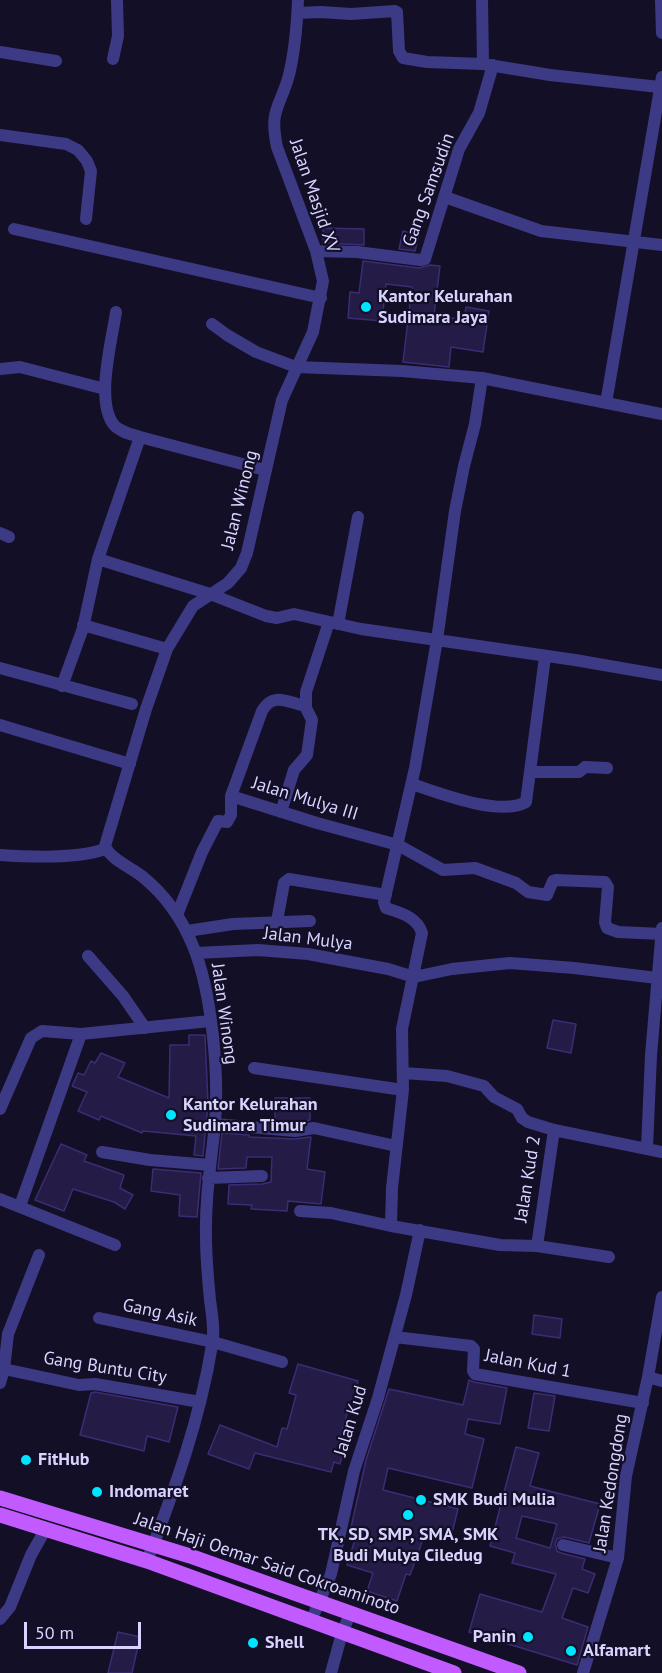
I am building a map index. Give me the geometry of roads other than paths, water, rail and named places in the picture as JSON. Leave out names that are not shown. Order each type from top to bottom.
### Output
[{"type":"main road","name":"Jalan Haji Oemar Said Cokroaminoto","points":[[0,1498],[154,1544],[519,1673]]},
{"type":"main road","name":"Jalan Haji Oemar Said Cokroaminoto","points":[[0,1515],[147,1561],[454,1673]]},
{"type":"main road","points":[[430,1665],[438,1644]]},
{"type":"street","points":[[113,59],[118,36],[117,0]]},
{"type":"street","name":"Gang Samsudin","points":[[316,251],[357,252],[424,260],[427,257],[459,149],[479,113],[488,65],[482,0]]},
{"type":"street","points":[[661,0],[662,33]]},
{"type":"street","points":[[298,6],[321,12],[351,14],[395,11],[397,12],[399,51],[403,58],[427,62],[488,65],[550,75],[661,81],[606,404]]},
{"type":"street","name":"Jalan Masjid XV","points":[[296,367],[313,332],[323,281],[316,251],[277,147],[274,131],[274,114],[288,77],[294,52],[298,6]]},
{"type":"street","points":[[0,52],[56,60]]},
{"type":"street","points":[[0,135],[66,144],[78,150],[87,161],[91,171],[86,219]]},
{"type":"street","points":[[445,197],[541,231],[662,245]]},
{"type":"street","points":[[14,229],[321,298]]},
{"type":"street","points":[[116,312],[105,389],[107,408],[113,423],[120,430],[140,437],[265,470]]},
{"type":"street","points":[[212,324],[256,352],[296,367],[402,371],[482,378],[662,414]]},
{"type":"street","points":[[0,369],[20,367],[105,389]]},
{"type":"street","name":"Jalan Winong","points":[[147,1561],[180,1473],[200,1401],[213,1342],[206,1260],[206,1197],[215,1124],[215,1084],[210,1022],[196,952],[187,931],[161,894],[142,875],[105,849],[105,843],[167,649],[193,606],[228,583],[241,568],[247,553],[282,400],[296,367]]},
{"type":"street","points":[[391,1226],[392,1188],[403,1090],[402,1029],[421,939],[420,927],[406,915],[386,908],[384,905],[412,784],[437,640],[455,512],[475,424],[482,378]]},
{"type":"street","points":[[62,686],[83,625],[98,559],[140,437]]},
{"type":"street","points":[[281,812],[294,770],[307,755],[312,734],[312,720],[305,706],[309,680],[333,623],[358,517]]},
{"type":"street","points":[[98,559],[210,594],[266,616],[277,618],[294,614],[333,623],[662,675]]},
{"type":"street","points":[[83,625],[167,649]]},
{"type":"street","points":[[412,784],[456,800],[495,806],[526,802],[545,657]]},
{"type":"street","points":[[0,668],[132,704]]},
{"type":"street","points":[[231,796],[266,704],[277,699],[305,706]]},
{"type":"street","points":[[0,725],[130,764]]},
{"type":"street","points":[[531,772],[579,772],[586,767],[607,768]]},
{"type":"street","name":"Jalan Mulya III","points":[[177,915],[202,852],[218,821],[227,822],[231,815],[231,796],[398,845],[443,870],[475,868],[516,883],[531,893],[547,895],[554,880],[605,882],[608,887],[605,922],[607,928],[618,932],[662,934]]},
{"type":"street","points":[[0,855],[92,854],[105,849]]},
{"type":"street","points":[[277,921],[284,883],[289,879],[386,895]]},
{"type":"street","points":[[187,931],[225,925],[310,921]]},
{"type":"street","points":[[662,928],[647,1148],[662,1152]]},
{"type":"street","name":"Jalan Mulya","points":[[196,952],[258,950],[308,954],[388,969],[414,977]]},
{"type":"street","points":[[87,956],[123,996],[145,1028]]},
{"type":"street","points":[[414,977],[452,969],[510,963],[657,978]]},
{"type":"street","points":[[0,1109],[31,1038],[42,1031],[81,1034],[210,1022]]},
{"type":"street","points":[[20,1206],[81,1034]]},
{"type":"street","points":[[254,1068],[403,1090]]},
{"type":"street","points":[[403,1073],[447,1076],[484,1086],[494,1097],[517,1109],[524,1120],[554,1130]]},
{"type":"street","points":[[215,1124],[295,1131],[314,1128],[396,1146]]},
{"type":"street","name":"Jalan Kud 2","points":[[300,1211],[331,1214],[500,1245],[537,1246],[554,1130],[647,1148]]},
{"type":"street","points":[[102,1152],[209,1172],[261,1176]]},
{"type":"street","points":[[0,1199],[115,1245]]},
{"type":"street","name":"Jalan Kud","points":[[311,1621],[331,1574],[354,1472],[395,1337],[420,1230]]},
{"type":"street","points":[[537,1246],[609,1257]]},
{"type":"street","points":[[0,1383],[8,1334],[39,1255]]},
{"type":"street","name":"Jalan Kedongdong","points":[[583,1673],[618,1558],[626,1476],[643,1403],[662,1297]]},
{"type":"street","name":"Gang Asik","points":[[99,1318],[213,1342],[282,1362]]},
{"type":"street","name":"Jalan Kud 1","points":[[395,1337],[471,1346],[474,1349],[473,1371],[475,1374],[643,1403]]},
{"type":"street","name":"Gang Buntu City","points":[[4,1369],[80,1385],[95,1384],[200,1401]]},
{"type":"street","points":[[648,1377],[662,1381]]},
{"type":"street","points":[[0,1619],[10,1607],[45,1530]]},
{"type":"street","points":[[563,1545],[618,1558]]},
{"type":"street","points":[[330,1673],[350,1614]]},
{"type":"place","name":"Kantor Kelurahan Sudimara Jaya","points":[[366,307]]},
{"type":"place","name":"Kantor Kelurahan Sudimara Timur","points":[[171,1115]]},
{"type":"place","name":"FitHub","points":[[26,1460]]},
{"type":"place","name":"Indomaret","points":[[97,1492]]},
{"type":"place","name":"SMK Budi Mulia","points":[[421,1500]]},
{"type":"place","name":"TK, SD, SMP, SMA, SMK Budi Mulya Ciledug","points":[[408,1515]]},
{"type":"place","name":"Panin","points":[[528,1637]]},
{"type":"place","name":"Shell","points":[[253,1643]]},
{"type":"place","name":"Alfamart","points":[[571,1651]]}]
